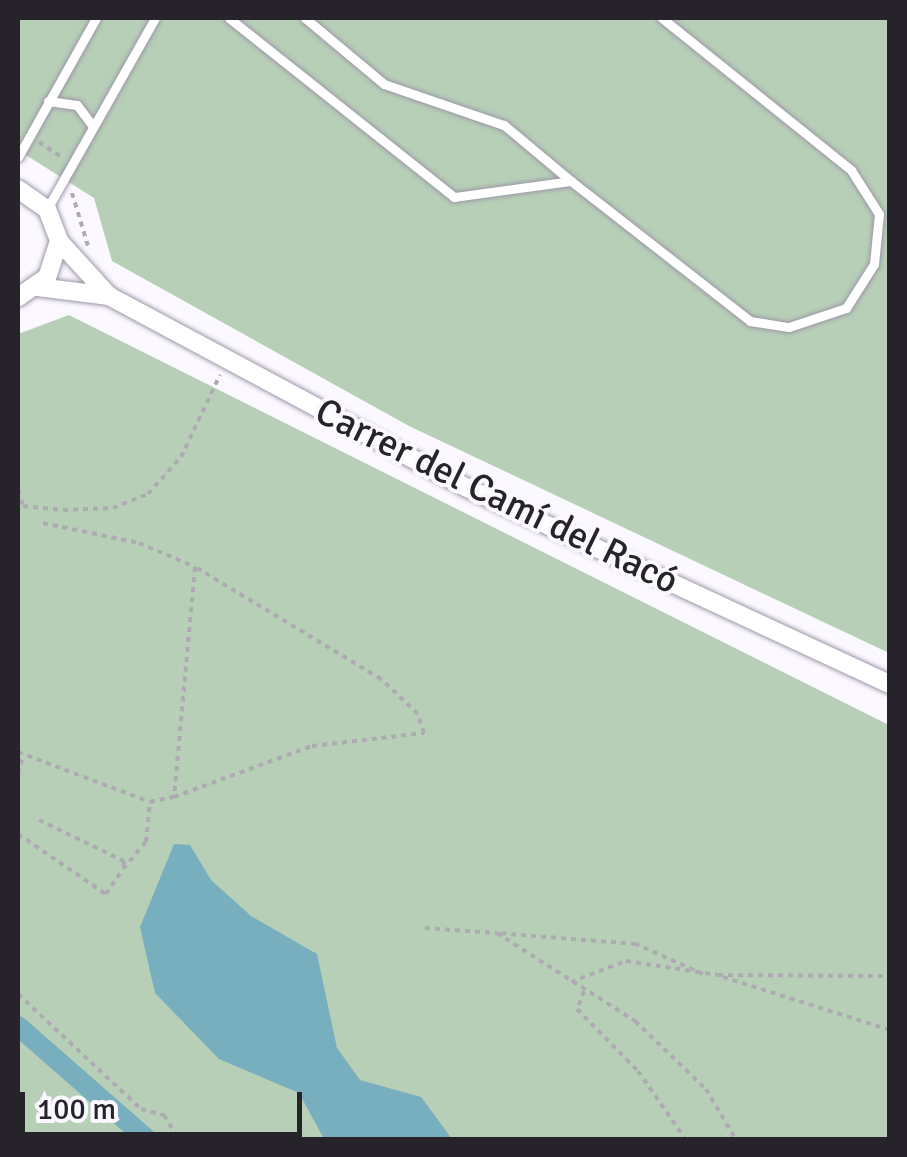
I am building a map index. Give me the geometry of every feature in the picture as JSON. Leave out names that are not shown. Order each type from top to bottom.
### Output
[{"type":"street","points":[[18,189],[47,209],[59,241],[38,287],[18,298]]},
{"type":"street","name":"Carrer del Camí del Racó","points":[[59,241],[109,296],[465,487],[890,684]]},
{"type":"street","name":"Carrer del Camí del Racó","points":[[38,287],[109,296]]},
{"type":"lane","points":[[18,156],[96,18]]},
{"type":"lane","points":[[47,209],[155,18]]},
{"type":"lane","points":[[229,18],[454,197],[572,181]]},
{"type":"lane","points":[[306,18],[384,84],[504,124],[750,321],[789,327],[846,308],[874,264],[879,214],[851,170],[662,18]]},
{"type":"lane","points":[[48,101],[77,105],[92,125]]},
{"type":"path","points":[[29,136],[80,168],[72,194],[90,254]]},
{"type":"path","points":[[18,490],[23,506],[62,510],[113,508],[148,494],[182,457],[228,360]]},
{"type":"path","points":[[18,774],[20,754],[150,802],[312,746],[424,733],[418,714],[380,679],[195,567],[152,546],[43,523]]},
{"type":"path","points":[[174,796],[195,567]]},
{"type":"path","points":[[18,834],[106,894],[146,842],[150,802]]},
{"type":"path","points":[[38,820],[124,861],[123,870]]},
{"type":"path","points":[[425,928],[636,944],[703,974]]},
{"type":"path","points":[[497,932],[635,1021],[706,1089],[736,1140]]},
{"type":"path","points":[[571,982],[626,962],[718,976],[890,976]]},
{"type":"path","points":[[718,976],[890,1030]]},
{"type":"path","points":[[584,991],[577,1009],[638,1072],[686,1140]]},
{"type":"path","points":[[18,994],[141,1109],[164,1115],[179,1140]]},
{"type":"path","points":[[786,1140],[818,1140]]},
{"type":"green space","points":[[18,18],[889,18],[889,653],[409,426],[112,261],[94,198],[18,150]]},
{"type":"green space","points":[[69,315],[889,725],[889,1139],[18,1140],[18,334]]},
{"type":"water","points":[[174,844],[190,845],[211,880],[251,916],[317,954],[337,1048],[360,1080],[421,1097],[452,1139],[324,1139],[299,1093],[219,1059],[155,993],[140,927]]},
{"type":"waterway","points":[[18,1026],[148,1140]]}]
